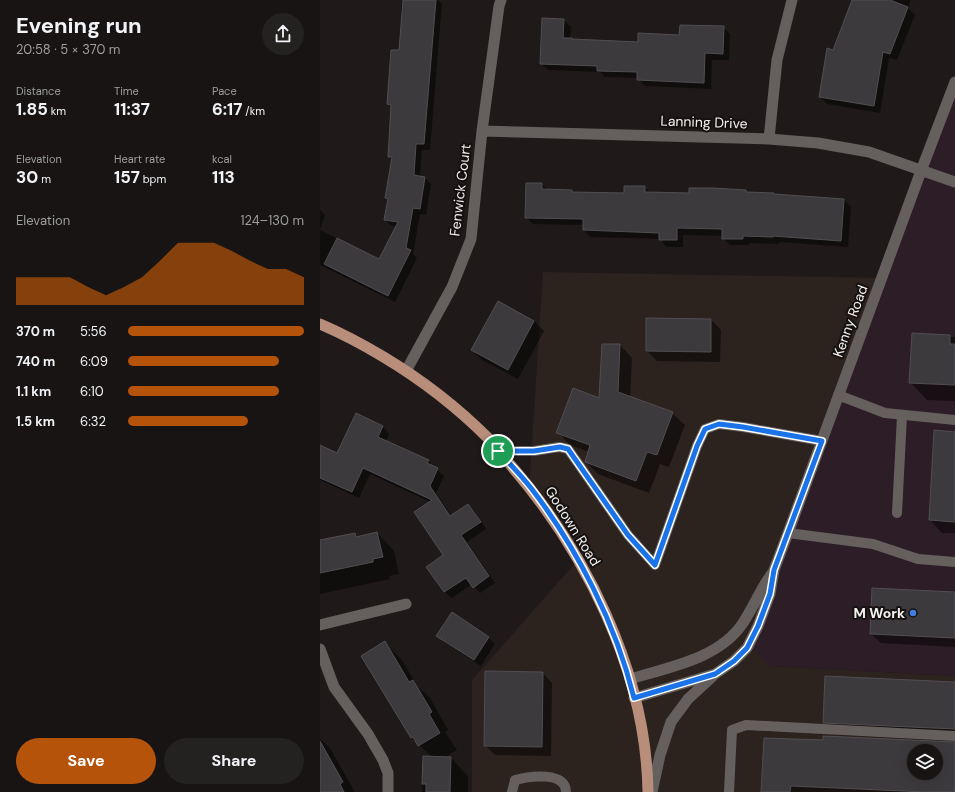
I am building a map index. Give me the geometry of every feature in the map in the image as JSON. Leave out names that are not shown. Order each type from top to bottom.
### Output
[{"type":"main road","name":"Godown Road","points":[[320,324],[369,348],[406,371],[450,404],[489,439],[530,487],[558,526],[583,570],[610,623],[630,679],[634,698]]},
{"type":"main road","points":[[634,698],[647,768],[648,792]]},
{"type":"street","name":"Fenwick Court","points":[[406,371],[452,288],[471,239],[482,131],[501,0]]},
{"type":"street","points":[[769,139],[777,60],[792,0]]},
{"type":"street","name":"Kenny Road","points":[[652,792],[660,755],[671,722],[688,699],[715,674],[734,661],[747,648],[761,620],[770,594],[774,570],[955,82]]},
{"type":"street","name":"Lanning Drive","points":[[482,131],[769,139],[818,143],[869,152],[955,182]]},
{"type":"street","name":"Kenny Road","points":[[630,679],[693,660],[714,650],[729,639],[743,623],[764,584],[774,570]]},
{"type":"street","points":[[320,625],[406,604]]},
{"type":"street","points":[[320,649],[334,687],[368,734],[383,760],[388,773],[388,792]]},
{"type":"street","name":"Kenny Road","points":[[634,698],[715,674]]},
{"type":"lane","points":[[838,395],[885,413],[902,416],[955,420]]},
{"type":"lane","points":[[897,513],[902,416]]},
{"type":"lane","points":[[498,451],[534,451],[560,447],[568,449],[628,535],[655,565],[697,446],[705,429],[719,424],[822,441]]},
{"type":"lane","points":[[788,533],[873,544],[918,559],[955,562]]},
{"type":"lane","points":[[729,792],[732,730],[746,725],[955,736]]},
{"type":"lane","points":[[512,792],[515,780],[526,777],[551,777],[560,780],[566,788],[566,792]]},
{"type":"shaded area","points":[[955,86],[955,676],[771,666],[749,645]]},
{"type":"shaded area","points":[[543,272],[883,278],[771,666],[955,676],[955,792],[472,792],[472,680],[577,561],[529,488]]},
{"type":"building","points":[[403,0],[436,0],[424,144],[416,144],[414,175],[425,177],[420,209],[413,208],[406,248],[411,250],[388,296],[324,264],[337,238],[379,259],[398,222],[384,220],[388,199],[385,198],[392,157],[388,157],[391,105],[387,104],[391,50],[399,50]]},
{"type":"building","points":[[852,0],[890,0],[908,7],[890,54],[883,52],[874,106],[819,97],[827,48],[833,50]]},
{"type":"building","points":[[542,18],[564,19],[563,38],[638,42],[638,33],[679,35],[680,25],[724,26],[723,54],[705,53],[704,83],[637,80],[637,72],[597,71],[597,66],[540,64]]},
{"type":"building","points":[[526,183],[542,183],[542,189],[572,190],[572,192],[624,193],[624,186],[645,186],[645,192],[689,193],[689,188],[712,188],[844,199],[841,241],[773,236],[743,236],[743,239],[722,239],[722,229],[677,228],[677,240],[659,240],[659,233],[583,230],[583,219],[525,218]]},
{"type":"building","points":[[498,301],[534,321],[508,370],[471,350]]},
{"type":"building","points":[[646,318],[711,319],[711,352],[646,351]]},
{"type":"building","points":[[912,333],[950,335],[950,344],[955,344],[955,385],[909,383]]},
{"type":"building","points":[[602,344],[620,344],[618,392],[673,412],[657,455],[647,452],[636,481],[585,462],[590,445],[556,433],[573,388],[599,398]]},
{"type":"building","points":[[356,413],[383,426],[378,437],[429,460],[427,463],[438,468],[430,486],[450,516],[468,504],[481,522],[461,535],[489,576],[473,588],[466,578],[444,592],[426,567],[443,555],[414,512],[432,500],[363,468],[352,492],[320,478],[320,445],[337,453]]},
{"type":"building","points":[[934,430],[955,432],[955,522],[929,520]]},
{"type":"building","points":[[377,532],[383,557],[373,559],[373,562],[320,573],[320,540],[355,533],[356,537]]},
{"type":"building","name":"M Work","points":[[872,588],[955,592],[955,638],[870,634]]},
{"type":"building","points":[[452,612],[489,637],[474,660],[436,636]]},
{"type":"building","points":[[385,641],[409,682],[413,680],[432,712],[429,714],[440,733],[418,746],[413,737],[411,738],[361,656]]},
{"type":"building","points":[[485,671],[543,672],[542,747],[484,746]]},
{"type":"building","points":[[825,676],[955,682],[955,729],[823,723]]},
{"type":"building","points":[[823,736],[955,742],[955,792],[791,786],[790,792],[761,792],[764,738],[823,740]]},
{"type":"building","points":[[320,741],[343,782],[340,784],[344,792],[320,792]]},
{"type":"building","points":[[423,756],[451,757],[450,792],[426,792],[426,784],[422,784]]},
{"type":"place","name":"M Work","points":[[913,613]]},
{"type":"route","points":[[719,424],[822,441],[774,570],[770,594],[758,626],[747,648],[734,661],[715,674],[634,698],[630,679],[610,623],[596,593],[558,526],[530,487],[498,451],[534,451],[560,447],[568,449],[628,535],[655,565],[697,446],[705,429],[719,424]]}]
